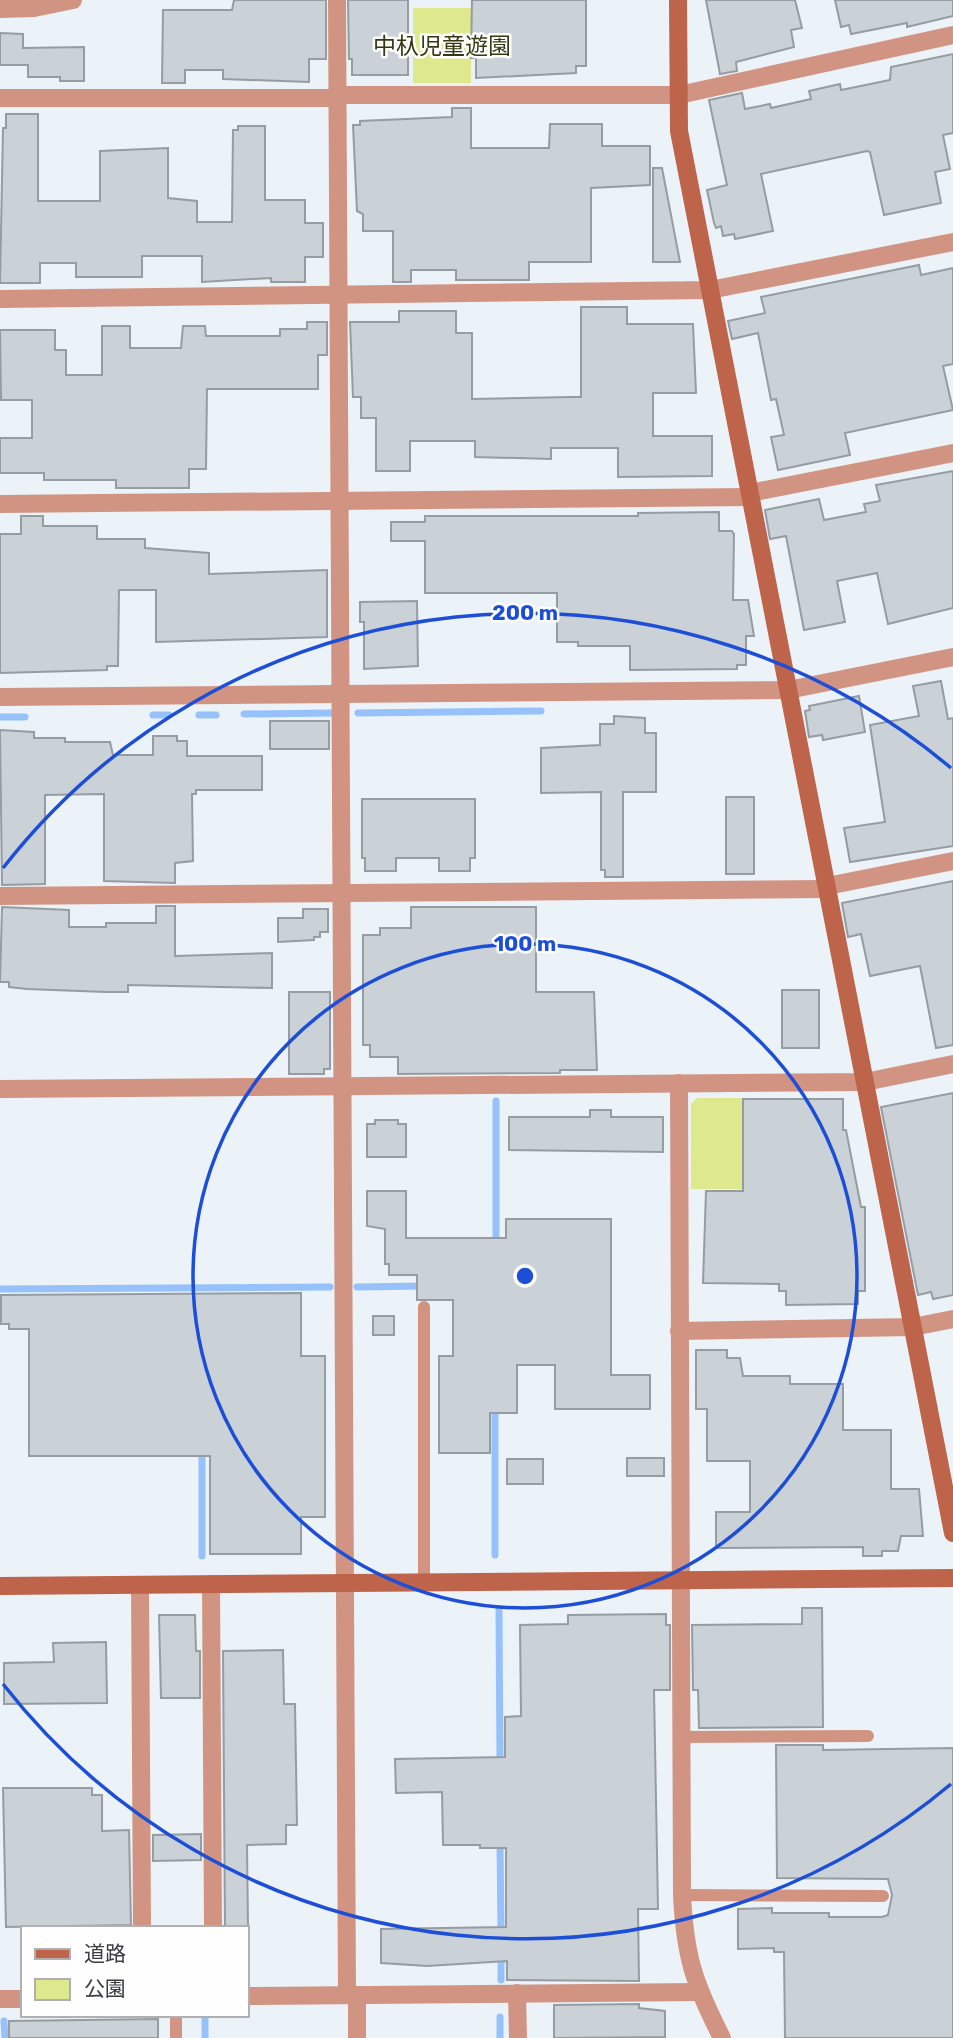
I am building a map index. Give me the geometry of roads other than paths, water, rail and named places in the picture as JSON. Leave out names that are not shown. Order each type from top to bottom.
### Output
[{"type":"street","points":[[0,9],[34,8],[74,0]]},
{"type":"street","points":[[337,0],[344,1583],[352,1995],[358,2038]]},
{"type":"street","points":[[678,0],[679,131],[953,1533]]},
{"type":"street","points":[[0,98],[679,96],[953,35]]},
{"type":"street","points":[[0,299],[710,290],[953,242]]},
{"type":"street","points":[[0,504],[750,495],[953,453]]},
{"type":"street","points":[[0,697],[788,690],[953,657]]},
{"type":"street","points":[[0,896],[827,888],[953,861]]},
{"type":"street","points":[[0,1089],[865,1082],[953,1064]]},
{"type":"street","points":[[679,1083],[684,1944],[698,1992],[722,2038]]},
{"type":"street","points":[[679,1331],[913,1327],[953,1319]]},
{"type":"street","points":[[0,1586],[953,1578]]},
{"type":"street","points":[[211,1584],[213,1926]]},
{"type":"street","points":[[140,1585],[142,1926]]},
{"type":"street","points":[[248,1996],[698,1992]]},
{"type":"street","points":[[517,1993],[518,2038]]},
{"type":"street","points":[[0,1999],[21,1999]]},
{"type":"lane","points":[[424,1307],[424,1583]]},
{"type":"lane","points":[[681,1737],[868,1736]]},
{"type":"lane","points":[[682,1895],[883,1896]]},
{"type":"lane","points":[[176,2017],[176,2038]]},
{"type":"waterway","points":[[358,713],[541,711]]},
{"type":"waterway","points":[[244,714],[331,713]]},
{"type":"waterway","points":[[153,715],[169,715]]},
{"type":"waterway","points":[[199,715],[216,715]]},
{"type":"waterway","points":[[0,717],[25,717]]},
{"type":"waterway","points":[[496,1101],[496,1247]]},
{"type":"waterway","points":[[357,1287],[425,1286]]},
{"type":"waterway","points":[[1,1289],[330,1287]]},
{"type":"waterway","points":[[495,1406],[495,1555]]},
{"type":"waterway","points":[[202,1448],[202,1556]]},
{"type":"waterway","points":[[499,1610],[500,1766]]},
{"type":"waterway","points":[[500,1841],[501,1934]]},
{"type":"waterway","points":[[501,1953],[501,1980]]},
{"type":"waterway","points":[[205,2017],[205,2038]]},
{"type":"waterway","points":[[500,2017],[500,2038]]},
{"type":"waterway","points":[[4,2021],[5,2038]]},
{"type":"park label","name":"中杁児童遊園","points":[[442,46]]}]
